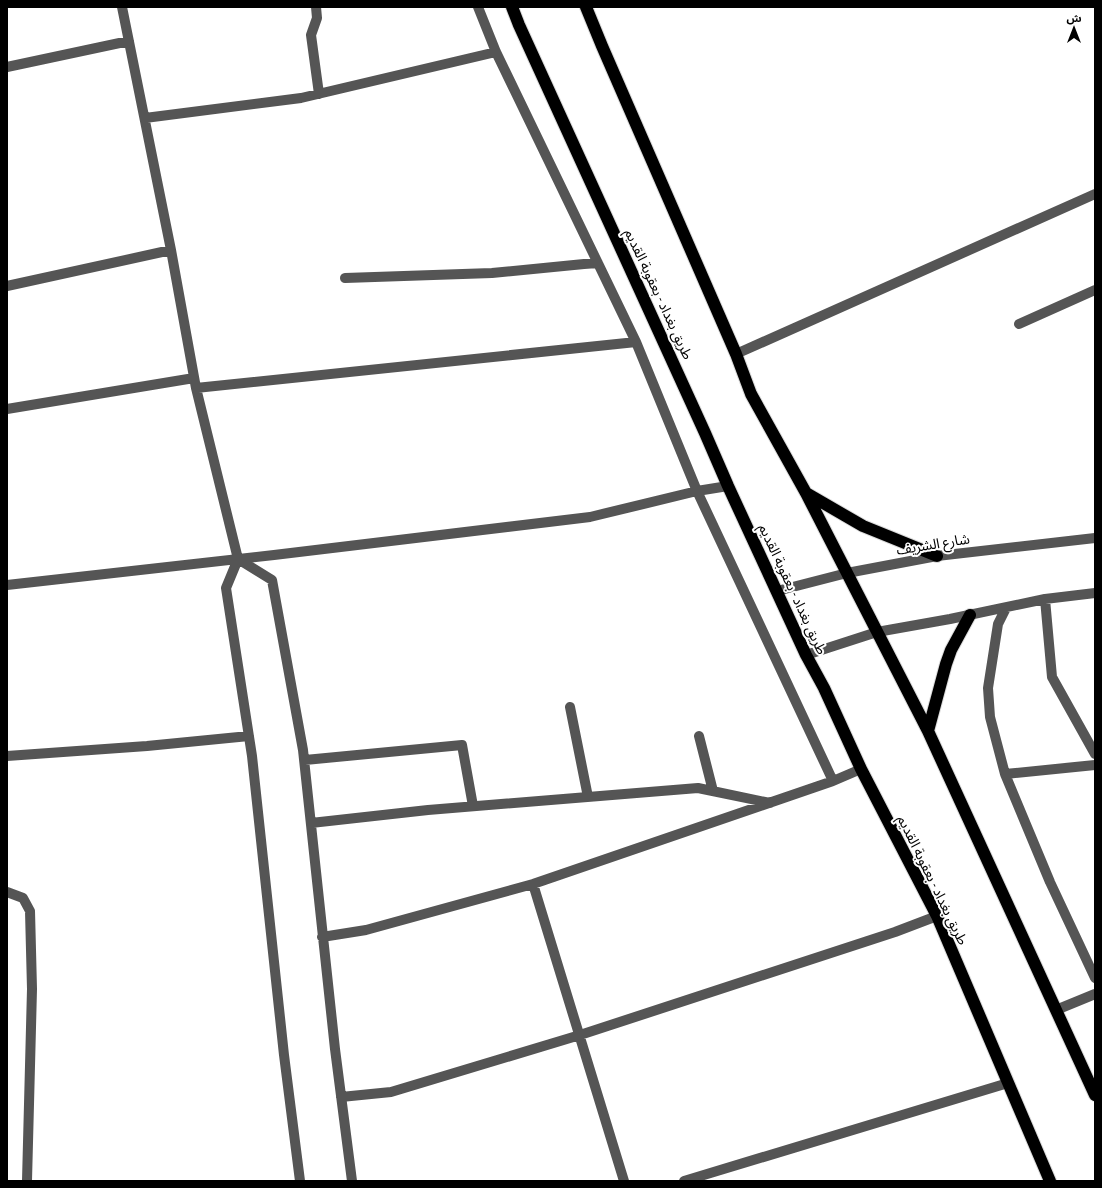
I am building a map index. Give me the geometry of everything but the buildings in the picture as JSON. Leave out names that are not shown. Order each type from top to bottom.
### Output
[{"type":"highway","name":"طريق بغداد - بعقوبة القديم","points":[[512,7],[706,433],[728,486],[806,654],[824,688],[861,769],[937,916],[1050,1181]]},
{"type":"highway","points":[[586,7],[605,54],[736,354],[751,394],[806,493],[928,731],[1095,1095]]},
{"type":"highway","points":[[806,493],[863,526],[937,556]]},
{"type":"highway","points":[[928,731],[951,650],[970,615]]},
{"type":"street","points":[[122,7],[171,250],[195,383],[238,559],[226,588],[252,756],[284,1056],[300,1181]]},
{"type":"street","points":[[316,7],[317,18],[311,35],[319,94]]},
{"type":"street","points":[[478,7],[496,52],[636,342],[698,491],[833,781]]},
{"type":"street","points":[[7,68],[129,41]]},
{"type":"street","points":[[145,118],[301,98],[496,52]]},
{"type":"street","points":[[736,354],[1095,194]]},
{"type":"street","points":[[7,286],[171,250]]},
{"type":"street","points":[[345,278],[492,273],[598,263]]},
{"type":"street","points":[[1019,324],[1095,290]]},
{"type":"street","points":[[7,409],[195,383],[636,342]]},
{"type":"street","points":[[7,585],[590,517],[698,491],[728,486]]},
{"type":"street","name":"شارع الشريف","points":[[777,591],[847,573],[937,556],[1095,538]]},
{"type":"street","points":[[238,559],[272,580],[305,760],[322,937],[352,1181]]},
{"type":"street","points":[[806,654],[877,632],[1006,608],[1045,599],[1095,593]]},
{"type":"street","points":[[1045,599],[1052,677],[1095,754]]},
{"type":"street","points":[[1006,608],[998,624],[988,688],[990,717],[1005,774],[1050,882],[1095,978]]},
{"type":"street","points":[[570,707],[588,797]]},
{"type":"street","points":[[7,756],[147,746],[249,736]]},
{"type":"street","points":[[699,736],[713,791]]},
{"type":"street","points":[[305,760],[462,745],[473,806]]},
{"type":"street","points":[[1005,774],[1095,765]]},
{"type":"street","points":[[322,937],[366,930],[533,884],[833,781],[861,769]]},
{"type":"street","points":[[311,823],[428,810],[698,788],[770,803]]},
{"type":"street","points":[[533,884],[624,1181]]},
{"type":"street","points":[[7,892],[23,898],[30,911],[32,989],[27,1181]]},
{"type":"street","points":[[341,1097],[391,1092],[580,1035],[895,932],[937,916]]},
{"type":"street","points":[[1056,1010],[1095,994]]},
{"type":"street","points":[[684,1181],[1008,1083]]}]
